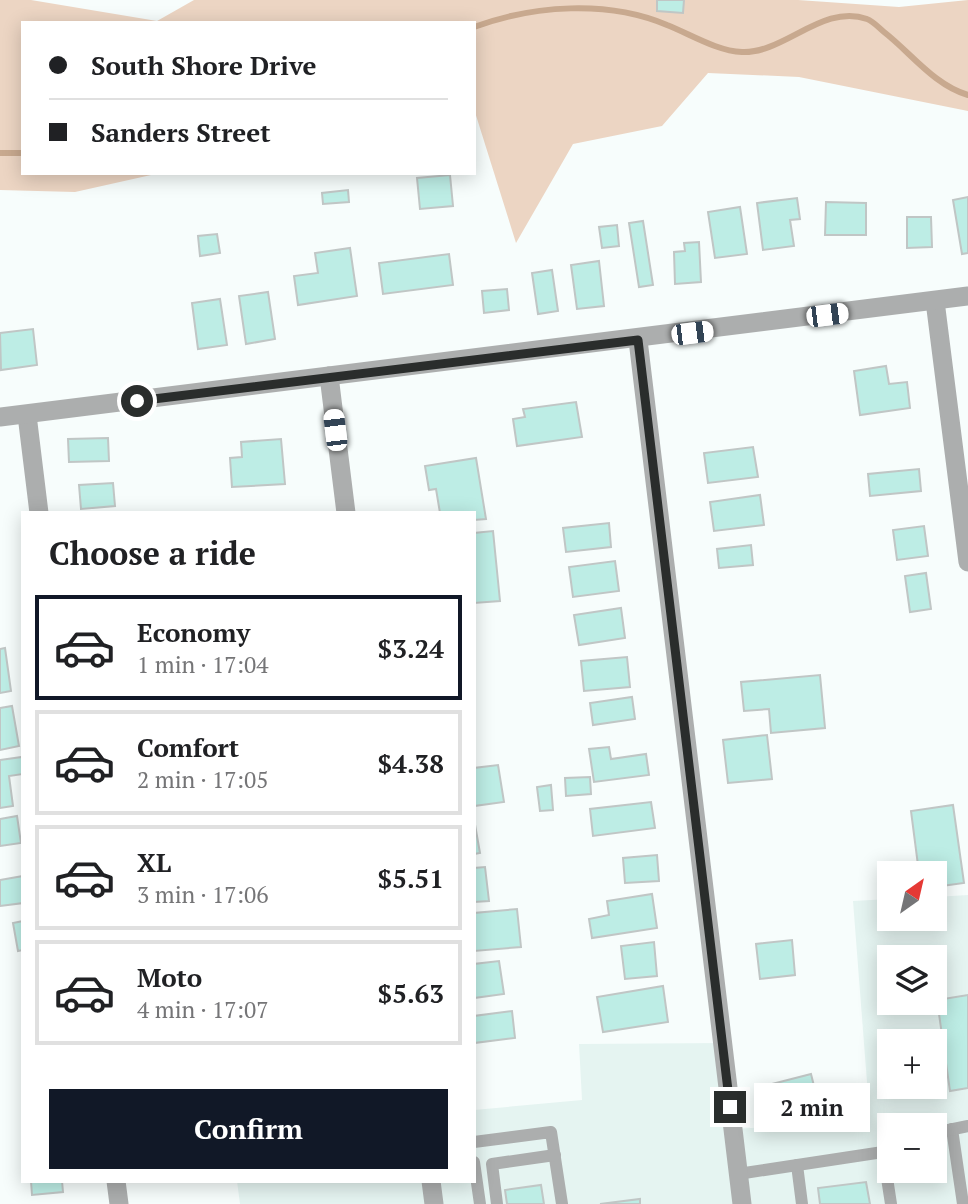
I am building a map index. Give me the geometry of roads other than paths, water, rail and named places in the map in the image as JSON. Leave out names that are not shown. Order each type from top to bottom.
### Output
[{"type":"street","points":[[0,417],[638,340],[968,296]]},
{"type":"street","points":[[934,301],[968,562]]},
{"type":"street","points":[[638,340],[742,1204]]},
{"type":"street","points":[[328,376],[346,511]]},
{"type":"street","points":[[27,415],[39,511]]},
{"type":"street","points":[[116,1183],[119,1204]]},
{"type":"street","points":[[431,1183],[434,1204]]},
{"type":"lane","points":[[947,1130],[968,1126]]},
{"type":"lane","points":[[952,1129],[963,1204]]},
{"type":"lane","points":[[476,1142],[551,1132],[562,1204]]},
{"type":"lane","points":[[738,1174],[877,1152]]},
{"type":"lane","points":[[497,1204],[492,1164],[555,1155]]},
{"type":"lane","points":[[797,1165],[802,1204]]},
{"type":"lane","points":[[476,1176],[480,1204]]},
{"type":"lane","points":[[889,1183],[891,1204]]},
{"type":"waterway","points":[[476,26],[546,10],[596,9],[644,17],[713,45],[742,52],[773,45],[819,23],[851,16],[871,21],[944,84],[968,95]]},
{"type":"waterway","points":[[0,153],[21,153]]}]
